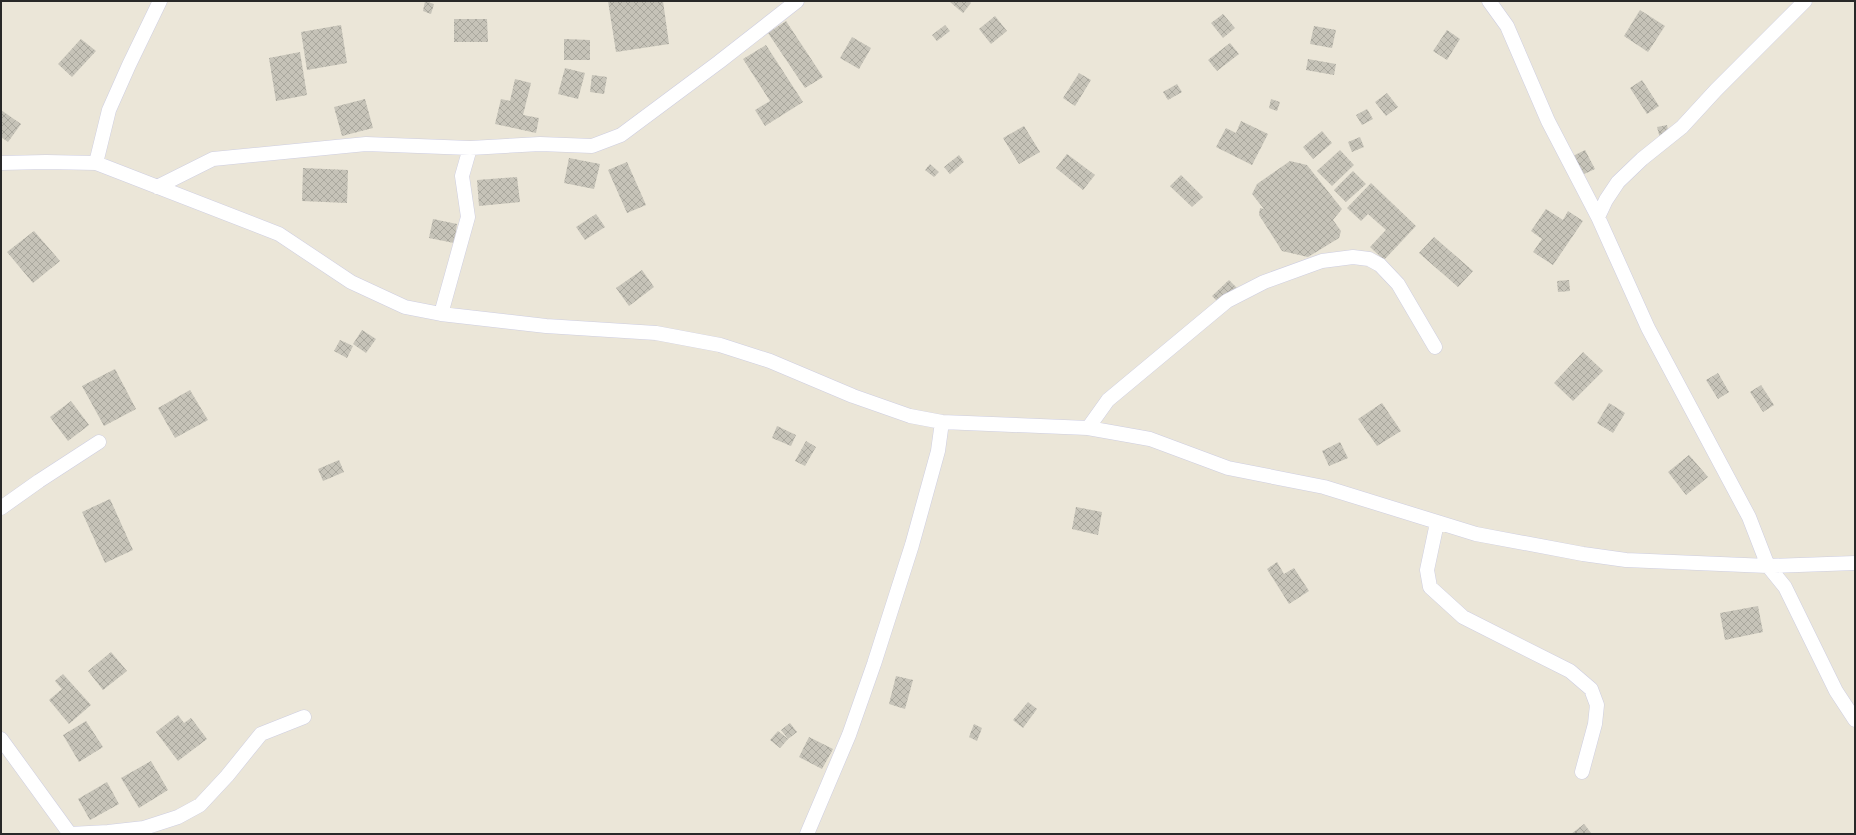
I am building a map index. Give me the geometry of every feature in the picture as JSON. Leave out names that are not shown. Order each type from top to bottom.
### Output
[{"type":"street","points":[[96,163],[109,110],[160,1]]},
{"type":"street","points":[[157,187],[213,159],[366,144],[470,148],[540,144],[592,146],[621,135],[719,62],[797,1]]},
{"type":"street","points":[[1489,1],[1507,26],[1548,121],[1598,217],[1648,328],[1749,517],[1768,566],[1785,587],[1836,691],[1855,720]]},
{"type":"street","points":[[1598,217],[1606,200],[1618,182],[1642,159],[1682,126],[1805,1]]},
{"type":"street","points":[[441,314],[468,217],[462,176],[470,148]]},
{"type":"street","points":[[1,163],[96,163],[279,234],[352,282],[405,307],[441,314],[546,326],[656,333],[720,345],[770,362],[910,416],[942,422],[1088,428],[1150,439],[1228,468],[1324,487],[1387,505],[1437,523],[1476,534],[1583,554],[1626,560],[1768,566],[1855,563]]},
{"type":"street","points":[[1088,428],[1108,400],[1227,301],[1264,282],[1322,261],[1353,258],[1369,259],[1380,265],[1398,284],[1436,347]]},
{"type":"street","points":[[807,834],[849,735],[874,664],[912,545],[938,451],[942,422]]},
{"type":"street","points":[[1,508],[99,442]]},
{"type":"street","points":[[1437,523],[1427,570],[1430,587],[1463,617],[1570,671],[1591,689],[1597,705],[1595,724],[1582,772]]},
{"type":"street","points":[[1,740],[70,834],[108,832],[144,828],[178,817],[200,804],[227,776],[261,734],[304,716]]},
{"type":"building","points":[[425,1],[434,4],[431,14],[423,11]]},
{"type":"building","points":[[608,1],[663,1],[669,44],[616,52]]},
{"type":"building","points":[[968,1],[971,3],[963,13],[950,2]]},
{"type":"building","points":[[1640,10],[1665,26],[1648,52],[1624,36]]},
{"type":"building","points":[[1223,14],[1235,28],[1223,38],[1211,23]]},
{"type":"building","points":[[995,16],[1007,31],[991,44],[979,29]]},
{"type":"building","points":[[454,19],[487,19],[488,42],[454,42]]},
{"type":"building","points":[[786,21],[823,77],[805,88],[768,33]]},
{"type":"building","points":[[341,25],[347,63],[307,70],[301,32]]},
{"type":"building","points":[[945,25],[950,31],[937,41],[932,35]]},
{"type":"building","points":[[1314,26],[1336,30],[1332,48],[1310,44]]},
{"type":"building","points":[[1447,30],[1460,39],[1447,60],[1433,51]]},
{"type":"building","points":[[852,37],[871,48],[859,69],[840,58]]},
{"type":"building","points":[[81,39],[96,51],[72,77],[58,64]]},
{"type":"building","points":[[564,39],[590,40],[590,60],[564,60]]},
{"type":"building","points":[[1230,43],[1239,54],[1217,71],[1208,60]]},
{"type":"building","points":[[766,45],[803,102],[765,126],[755,110],[770,101],[743,59]]},
{"type":"building","points":[[300,52],[307,95],[276,101],[269,58]]},
{"type":"building","points":[[1308,59],[1336,64],[1334,75],[1306,70]]},
{"type":"building","points":[[565,68],[585,73],[578,99],[558,94]]},
{"type":"building","points":[[1079,73],[1091,80],[1075,106],[1063,98]]},
{"type":"building","points":[[592,75],[607,77],[604,94],[590,92]]},
{"type":"building","points":[[515,79],[531,83],[523,115],[539,118],[536,133],[495,124],[501,99],[510,101]]},
{"type":"building","points":[[1642,80],[1659,106],[1647,114],[1630,88]]},
{"type":"building","points":[[1177,84],[1182,92],[1168,100],[1163,92]]},
{"type":"building","points":[[1387,93],[1398,107],[1386,116],[1375,102]]},
{"type":"building","points":[[365,99],[373,128],[342,136],[334,107]]},
{"type":"building","points":[[1271,99],[1280,102],[1277,111],[1269,108]]},
{"type":"building","points":[[1367,109],[1373,119],[1362,125],[1356,115]]},
{"type":"building","points":[[1,110],[21,124],[8,142],[1,137]]},
{"type":"building","points":[[1241,121],[1268,134],[1252,165],[1216,147],[1226,128],[1236,133]]},
{"type":"building","points":[[1667,125],[1669,135],[1660,138],[1657,127]]},
{"type":"building","points":[[1024,126],[1040,152],[1019,164],[1003,138]]},
{"type":"building","points":[[1322,131],[1332,143],[1313,159],[1303,147]]},
{"type":"building","points":[[1360,137],[1364,147],[1352,152],[1348,142]]},
{"type":"building","points":[[1340,150],[1354,165],[1332,186],[1317,171]]},
{"type":"building","points":[[1585,150],[1595,169],[1582,175],[1573,156]]},
{"type":"building","points":[[1067,154],[1095,175],[1083,190],[1056,168]]},
{"type":"building","points":[[959,155],[964,162],[950,174],[944,167]]},
{"type":"building","points":[[569,158],[600,164],[594,189],[564,183]]},
{"type":"building","points":[[1290,161],[1307,165],[1342,209],[1333,220],[1341,231],[1339,238],[1308,257],[1282,251],[1259,215],[1260,208],[1264,209],[1252,194],[1257,184]]},
{"type":"building","points":[[627,162],[646,205],[627,213],[608,170]]},
{"type":"building","points":[[930,164],[939,172],[934,177],[925,170]]},
{"type":"building","points":[[303,168],[348,170],[347,203],[302,201]]},
{"type":"building","points":[[1353,171],[1366,184],[1346,202],[1334,190]]},
{"type":"building","points":[[1181,175],[1203,197],[1192,207],[1170,186]]},
{"type":"building","points":[[517,177],[520,202],[479,206],[477,180]]},
{"type":"building","points":[[1371,183],[1416,226],[1384,260],[1370,247],[1386,230],[1368,214],[1361,221],[1347,208]]},
{"type":"building","points":[[1546,209],[1563,220],[1568,211],[1583,221],[1553,265],[1533,252],[1542,239],[1531,231]]},
{"type":"building","points":[[596,214],[605,227],[585,240],[576,227]]},
{"type":"building","points":[[433,219],[457,224],[454,243],[429,238]]},
{"type":"building","points":[[34,231],[60,261],[33,283],[7,252]]},
{"type":"building","points":[[1434,237],[1473,271],[1458,287],[1419,253]]},
{"type":"building","points":[[642,270],[654,287],[629,306],[616,288]]},
{"type":"building","points":[[1229,280],[1238,289],[1221,305],[1212,296]]},
{"type":"building","points":[[1569,280],[1570,291],[1558,292],[1557,281]]},
{"type":"building","points":[[362,330],[376,339],[366,353],[353,344]]},
{"type":"building","points":[[340,340],[353,346],[347,358],[334,351]]},
{"type":"building","points":[[1583,352],[1603,371],[1573,401],[1554,383]]},
{"type":"building","points":[[115,369],[136,409],[104,426],[82,386]]},
{"type":"building","points":[[1718,373],[1729,392],[1718,399],[1706,380]]},
{"type":"building","points":[[1761,385],[1774,405],[1763,412],[1750,392]]},
{"type":"building","points":[[190,390],[208,420],[175,438],[158,408]]},
{"type":"building","points":[[71,401],[89,425],[68,441],[50,417]]},
{"type":"building","points":[[1382,403],[1401,431],[1377,446],[1358,419]]},
{"type":"building","points":[[1609,403],[1625,413],[1613,433],[1597,423]]},
{"type":"building","points":[[777,426],[796,435],[791,446],[772,438]]},
{"type":"building","points":[[806,441],[816,447],[805,466],[795,461]]},
{"type":"building","points":[[1340,442],[1348,458],[1329,466],[1322,451]]},
{"type":"building","points":[[1689,455],[1708,477],[1686,495],[1668,472]]},
{"type":"building","points":[[339,460],[344,472],[323,481],[318,469]]},
{"type":"building","points":[[110,499],[133,550],[105,563],[82,512]]},
{"type":"building","points":[[1076,507],[1102,512],[1098,535],[1072,529]]},
{"type":"building","points":[[1277,562],[1284,574],[1294,568],[1309,591],[1289,604],[1267,569]]},
{"type":"building","points":[[1758,606],[1763,632],[1725,640],[1720,613]]},
{"type":"building","points":[[111,652],[127,671],[103,690],[88,671]]},
{"type":"building","points":[[63,674],[91,705],[69,724],[49,700],[62,689],[55,681]]},
{"type":"building","points":[[896,676],[913,680],[905,709],[889,704]]},
{"type":"building","points":[[1028,702],[1037,709],[1023,728],[1013,720]]},
{"type":"building","points":[[178,715],[184,723],[191,718],[207,739],[178,761],[156,732]]},
{"type":"building","points":[[86,721],[103,747],[79,762],[63,735]]},
{"type":"building","points":[[790,723],[797,732],[788,739],[781,730]]},
{"type":"building","points":[[974,724],[982,728],[977,741],[969,737]]},
{"type":"building","points":[[778,731],[788,739],[780,748],[770,740]]},
{"type":"building","points":[[809,737],[833,749],[822,769],[799,757]]},
{"type":"building","points":[[151,761],[168,790],[139,808],[121,778]]},
{"type":"building","points":[[107,782],[119,804],[90,820],[78,799]]},
{"type":"building","points":[[1584,824],[1592,834],[1571,834]]}]
